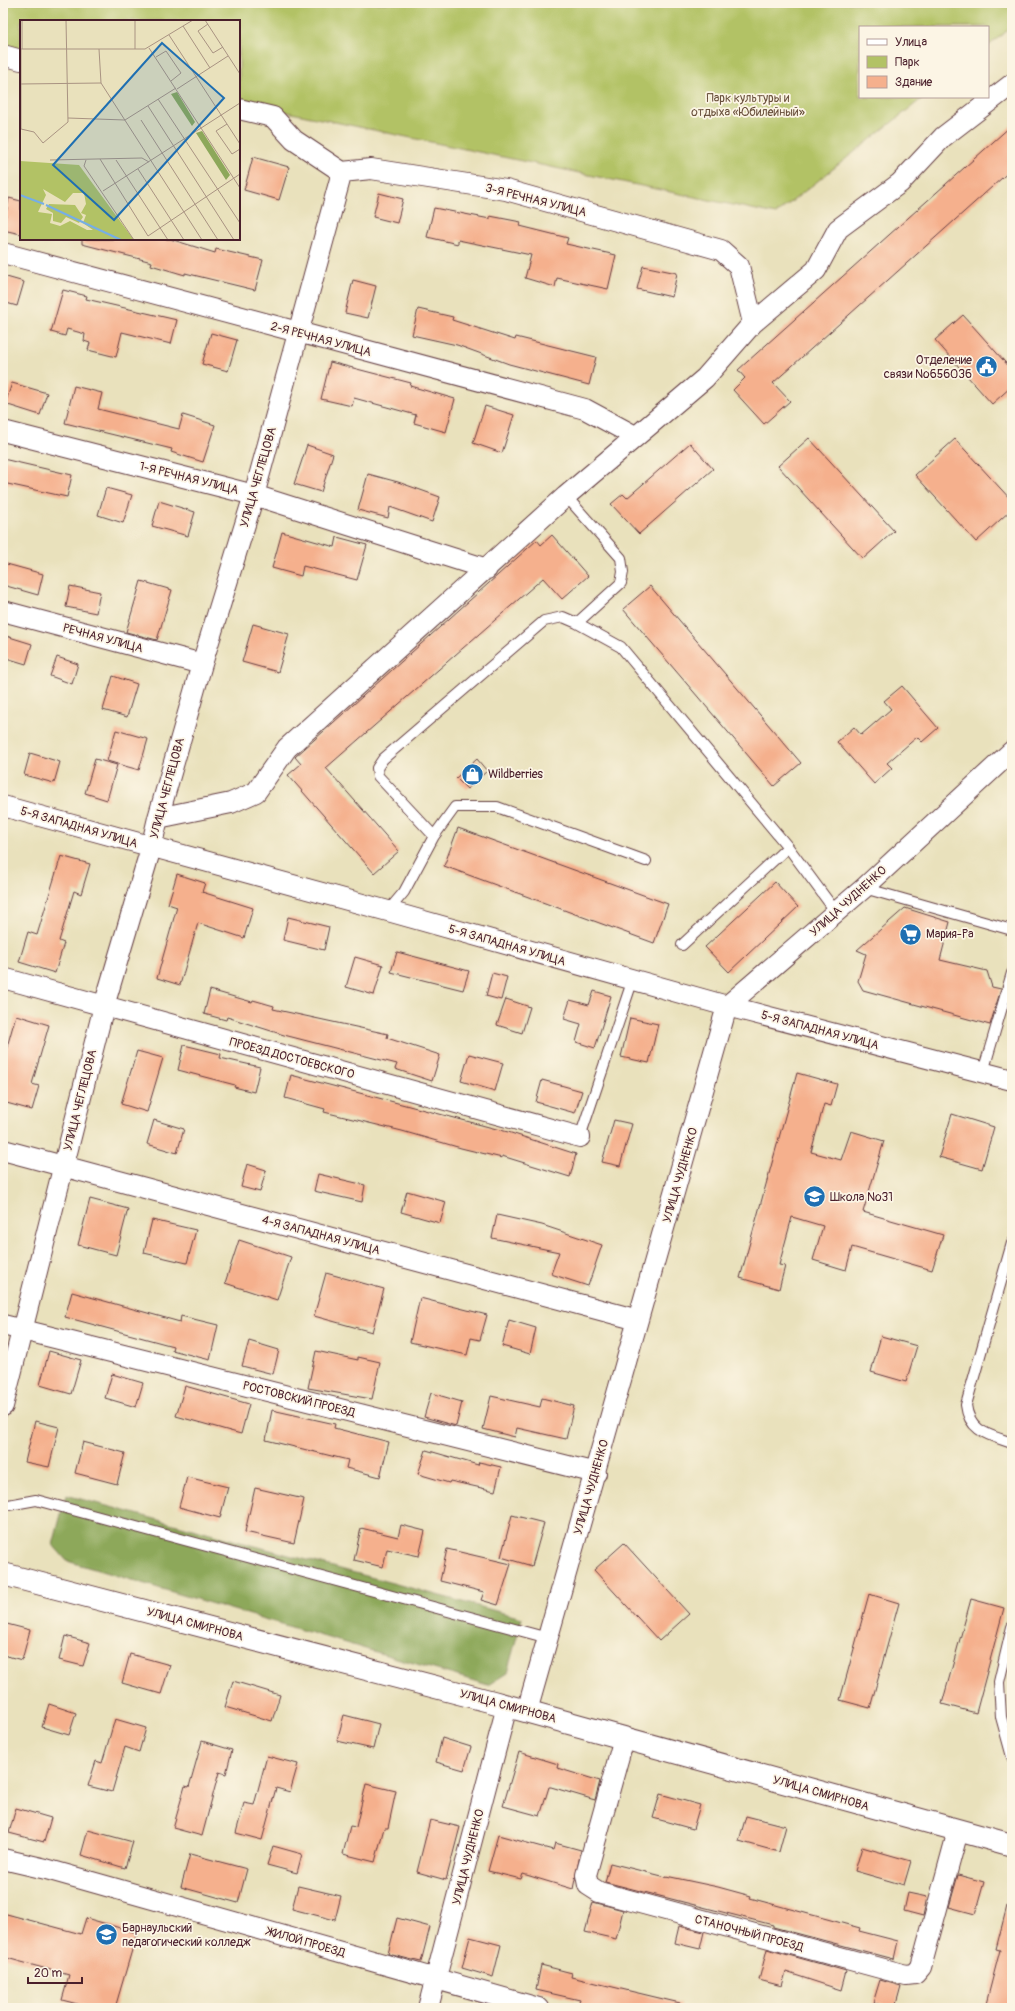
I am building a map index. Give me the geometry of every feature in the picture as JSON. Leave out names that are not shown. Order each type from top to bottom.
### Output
[{"type":"street","points":[[3,55],[20,60]]},
{"type":"street","points":[[158,818],[231,803],[256,792],[287,748],[566,496],[705,378],[753,323],[816,270],[838,229],[900,183],[943,137],[1012,84]]},
{"type":"street","points":[[240,109],[273,117],[294,140],[342,172]]},
{"type":"street","name":"3-Я РЕЧНАЯ УЛИЦА","points":[[342,172],[371,169],[506,190],[720,250],[739,266],[753,323]]},
{"type":"street","name":"УЛИЦА ЧЕГЛЕЦОВА","points":[[3,1406],[12,1328],[63,1166],[104,1006],[151,848],[158,818],[202,664],[254,495],[342,172]]},
{"type":"street","name":"2-Я РЕЧНАЯ УЛИЦА","points":[[3,253],[585,409],[635,436]]},
{"type":"street","name":"1-Я РЕЧНАЯ УЛИЦА","points":[[3,431],[254,495],[487,568]]},
{"type":"street","name":"РЕЧНАЯ УЛИЦА","points":[[3,611],[202,664]]},
{"type":"street","name":"УЛИЦА ЧУДНЕНКО","points":[[428,2008],[517,1709],[548,1638],[596,1473],[727,1006],[864,888],[1012,751]]},
{"type":"street","name":"5-Я ЗАПАДНАЯ УЛИЦА","points":[[3,806],[151,848],[388,911],[727,1006],[1012,1080]]},
{"type":"street","name":"ПРОЕЗД ДОСТОЕВСКОГО","points":[[3,978],[580,1137]]},
{"type":"street","name":"4-Я ЗАПАДНАЯ УЛИЦА","points":[[3,1150],[638,1320]]},
{"type":"street","name":"РОСТОВСКИЙ ПРОЕЗД","points":[[12,1328],[596,1473]]},
{"type":"street","name":"УЛИЦА СМИРНОВА","points":[[3,1574],[517,1709],[1012,1845]]},
{"type":"street","name":"СТАНОЧНЫЙ ПРОЕЗД","points":[[624,1738],[586,1875],[588,1885],[599,1892],[906,1975],[915,1974],[921,1967],[958,1831]]},
{"type":"street","name":"ЖИЛОЙ ПРОЕЗД","points":[[3,1859],[53,1871],[539,2008]]},
{"type":"lane","points":[[566,496],[621,558],[623,572],[621,584],[577,623]]},
{"type":"lane","points":[[434,836],[378,776],[377,768],[383,759],[544,621],[563,617],[621,647],[788,847],[836,912]]},
{"type":"lane","points":[[388,911],[404,892],[434,836],[455,807],[497,807],[646,861]]},
{"type":"lane","points":[[682,945],[788,847]]},
{"type":"lane","points":[[864,888],[1012,930]]},
{"type":"lane","points":[[983,1072],[1012,973]]},
{"type":"lane","points":[[580,1137],[633,979]]},
{"type":"lane","points":[[1012,1243],[966,1405],[972,1422],[981,1432],[1012,1443]]},
{"type":"lane","points":[[3,1506],[36,1500],[548,1638]]},
{"type":"lane","points":[[1012,1627],[999,1682],[1001,1717],[1012,1756]]},
{"type":"green space","name":"Парк культуры и отдыха «Юбилейный»","points":[[3,3],[1012,3],[1012,27],[989,45],[989,26],[859,26],[859,98],[923,98],[776,214],[240,102],[240,20],[20,20],[20,56],[3,52]]},
{"type":"green space","points":[[66,1495],[522,1618],[507,1673],[488,1685],[67,1561],[53,1545]]},
{"type":"building","points":[[1012,125],[1012,169],[773,383],[790,401],[764,424],[733,390],[745,378],[738,370]]},
{"type":"building","points":[[253,157],[289,167],[279,200],[244,190]]},
{"type":"building","points":[[379,193],[403,199],[397,223],[373,217]]},
{"type":"building","points":[[9,198],[20,201],[20,234],[3,230]]},
{"type":"building","points":[[434,208],[490,219],[490,216],[521,222],[520,226],[568,238],[566,244],[616,255],[608,289],[557,278],[555,287],[525,278],[531,255],[458,240],[458,244],[427,237]]},
{"type":"building","points":[[82,240],[173,240],[215,253],[216,249],[263,260],[255,290],[185,273],[185,275],[151,265],[152,262],[82,244]]},
{"type":"building","points":[[643,266],[677,273],[672,297],[637,289]]},
{"type":"building","points":[[3,276],[24,282],[17,306],[3,302]]},
{"type":"building","points":[[353,280],[376,286],[368,318],[345,313]]},
{"type":"building","points":[[63,290],[87,296],[86,299],[177,320],[171,344],[122,332],[116,357],[88,350],[90,343],[84,341],[85,334],[67,329],[65,336],[51,332]]},
{"type":"building","points":[[418,309],[453,317],[452,320],[515,340],[516,337],[596,357],[589,385],[509,364],[457,345],[412,335]]},
{"type":"building","points":[[963,315],[1012,370],[1012,386],[992,404],[935,340]]},
{"type":"building","points":[[211,333],[237,340],[228,371],[202,364]]},
{"type":"building","points":[[330,362],[411,383],[410,386],[455,399],[446,432],[414,423],[416,415],[354,398],[352,406],[321,399]]},
{"type":"building","points":[[12,383],[47,393],[40,415],[5,404]]},
{"type":"building","points":[[74,386],[102,393],[98,409],[179,429],[183,415],[215,425],[203,462],[171,452],[172,449],[65,423]]},
{"type":"building","points":[[485,406],[514,415],[502,453],[473,443]]},
{"type":"building","points":[[809,438],[894,531],[863,559],[778,466]]},
{"type":"building","points":[[955,439],[1012,501],[1012,509],[976,542],[915,475]]},
{"type":"building","points":[[690,443],[713,469],[639,534],[611,504],[623,494],[627,498]]},
{"type":"building","points":[[307,445],[333,454],[321,492],[294,484]]},
{"type":"building","points":[[3,459],[72,475],[67,497],[3,483]]},
{"type":"building","points":[[368,474],[398,482],[440,497],[432,522],[390,507],[388,518],[358,510]]},
{"type":"building","points":[[106,488],[132,495],[123,523],[98,515]]},
{"type":"building","points":[[159,501],[195,512],[188,536],[152,526]]},
{"type":"building","points":[[282,532],[335,547],[337,537],[367,545],[357,580],[303,566],[301,576],[272,568]]},
{"type":"building","points":[[552,535],[588,576],[562,599],[543,578],[326,768],[399,851],[374,873],[288,775],[301,764],[295,757],[537,540],[541,545]]},
{"type":"building","points":[[3,563],[43,574],[38,595],[3,585]]},
{"type":"building","points":[[141,581],[172,590],[157,640],[126,632]]},
{"type":"building","points":[[70,586],[100,592],[96,613],[66,607]]},
{"type":"building","points":[[650,586],[801,763],[774,786],[623,609]]},
{"type":"building","points":[[253,624],[289,634],[278,672],[242,662]]},
{"type":"building","points":[[3,635],[32,644],[26,664],[3,657]]},
{"type":"building","points":[[57,657],[78,664],[72,684],[50,676]]},
{"type":"building","points":[[113,676],[137,684],[127,717],[103,710]]},
{"type":"building","points":[[902,686],[938,728],[922,742],[917,737],[887,763],[892,768],[874,784],[837,742],[854,727],[861,735],[891,709],[884,701]]},
{"type":"building","points":[[116,730],[148,739],[139,770],[107,761]]},
{"type":"building","points":[[30,753],[60,762],[54,783],[24,775]]},
{"type":"building","points":[[95,759],[117,765],[107,800],[85,793]]},
{"type":"building","name":"Wildberries","points":[[477,759],[487,771],[467,789],[456,778]]},
{"type":"building","points":[[458,828],[668,904],[654,943],[444,866]]},
{"type":"building","points":[[61,856],[90,864],[81,894],[74,891],[59,941],[64,943],[55,973],[19,962],[28,932],[37,935]]},
{"type":"building","points":[[177,874],[205,883],[202,892],[253,908],[244,938],[198,923],[180,985],[157,978],[177,907],[168,904]]},
{"type":"building","points":[[775,882],[798,907],[729,972],[705,947]]},
{"type":"building","points":[[905,908],[950,922],[940,960],[987,971],[992,987],[1001,989],[990,1025],[863,990],[858,981],[866,954],[857,950]]},
{"type":"building","points":[[288,917],[329,927],[324,950],[283,940]]},
{"type":"building","points":[[397,952],[469,971],[463,990],[391,972]]},
{"type":"building","points":[[355,957],[383,965],[374,995],[346,987]]},
{"type":"building","points":[[492,973],[507,977],[501,1000],[486,996]]},
{"type":"building","points":[[210,990],[252,1002],[253,1000],[274,1006],[273,1009],[388,1034],[387,1038],[440,1055],[432,1081],[395,1069],[397,1064],[284,1035],[227,1017],[226,1020],[204,1014]]},
{"type":"building","points":[[594,991],[611,996],[595,1048],[576,1042],[581,1024],[564,1019],[570,1000],[589,1005]]},
{"type":"building","points":[[506,999],[530,1007],[522,1033],[497,1025]]},
{"type":"building","points":[[16,1015],[49,1025],[32,1084],[39,1086],[32,1110],[3,1102],[3,1061]]},
{"type":"building","points":[[630,1018],[658,1024],[649,1063],[621,1057]]},
{"type":"building","points":[[184,1045],[221,1054],[220,1058],[260,1067],[254,1092],[234,1087],[235,1085],[178,1070]]},
{"type":"building","points":[[137,1051],[163,1058],[147,1112],[121,1104]]},
{"type":"building","points":[[469,1054],[503,1063],[495,1091],[461,1081]]},
{"type":"building","name":"Школа №31","points":[[797,1073],[837,1084],[831,1106],[824,1104],[811,1152],[841,1160],[851,1131],[884,1141],[863,1212],[943,1235],[932,1270],[852,1247],[846,1270],[813,1260],[823,1226],[792,1217],[779,1265],[785,1266],[779,1289],[740,1278]]},
{"type":"building","points":[[291,1075],[508,1132],[576,1154],[570,1177],[502,1156],[502,1158],[461,1148],[402,1131],[324,1112],[325,1109],[285,1098]]},
{"type":"building","points":[[542,1080],[582,1091],[575,1113],[536,1102]]},
{"type":"building","points":[[952,1114],[994,1127],[982,1169],[939,1157]]},
{"type":"building","points":[[154,1120],[184,1129],[177,1153],[147,1144]]},
{"type":"building","points":[[614,1120],[632,1124],[620,1166],[602,1162]]},
{"type":"building","points":[[247,1164],[266,1170],[260,1192],[241,1187]]},
{"type":"building","points":[[318,1174],[365,1185],[362,1202],[314,1191]]},
{"type":"building","points":[[407,1191],[446,1202],[440,1223],[401,1212]]},
{"type":"building","points":[[90,1199],[128,1209],[116,1255],[78,1245]]},
{"type":"building","points":[[497,1215],[542,1225],[602,1245],[588,1286],[551,1274],[559,1252],[492,1238]]},
{"type":"building","points":[[152,1220],[196,1230],[187,1263],[144,1253]]},
{"type":"building","points":[[239,1240],[291,1257],[277,1300],[225,1283]]},
{"type":"building","points":[[326,1273],[384,1289],[372,1332],[314,1316]]},
{"type":"building","points":[[72,1292],[180,1322],[181,1316],[218,1325],[210,1360],[172,1350],[173,1346],[65,1317]]},
{"type":"building","points":[[420,1298],[487,1315],[480,1340],[471,1338],[467,1355],[410,1342]]},
{"type":"building","points":[[509,1320],[536,1328],[530,1354],[502,1346]]},
{"type":"building","points":[[881,1336],[917,1346],[906,1382],[871,1372]]},
{"type":"building","points":[[249,1341],[279,1350],[273,1374],[242,1366]]},
{"type":"building","points":[[49,1351],[81,1360],[71,1394],[40,1385]]},
{"type":"building","points":[[316,1351],[358,1360],[358,1357],[380,1362],[372,1399],[308,1388]]},
{"type":"building","points":[[112,1374],[143,1383],[136,1407],[105,1398]]},
{"type":"building","points":[[185,1386],[249,1404],[241,1434],[176,1416]]},
{"type":"building","points":[[431,1393],[462,1402],[456,1426],[424,1417]]},
{"type":"building","points":[[491,1396],[540,1407],[542,1398],[574,1406],[566,1439],[517,1428],[515,1437],[483,1429]]},
{"type":"building","points":[[272,1410],[335,1424],[334,1428],[389,1442],[380,1477],[346,1468],[348,1460],[266,1440]]},
{"type":"building","points":[[35,1421],[59,1427],[49,1467],[25,1462]]},
{"type":"building","points":[[83,1442],[125,1453],[117,1484],[75,1473]]},
{"type":"building","points":[[426,1450],[478,1465],[479,1462],[501,1467],[495,1491],[450,1481],[449,1483],[418,1474]]},
{"type":"building","points":[[187,1477],[228,1487],[220,1518],[179,1507]]},
{"type":"building","points":[[255,1488],[304,1499],[294,1543],[245,1532]]},
{"type":"building","points":[[512,1515],[544,1523],[532,1566],[501,1557]]},
{"type":"building","points":[[401,1525],[425,1531],[419,1556],[387,1549],[383,1567],[354,1560],[361,1528],[398,1537]]},
{"type":"building","points":[[624,1543],[689,1614],[659,1641],[594,1570]]},
{"type":"building","points":[[447,1549],[511,1564],[498,1605],[481,1600],[484,1592],[440,1581]]},
{"type":"building","points":[[869,1594],[899,1603],[870,1708],[840,1700]]},
{"type":"building","points":[[971,1599],[1004,1608],[976,1713],[942,1704]]},
{"type":"building","points":[[3,1623],[30,1630],[22,1660],[3,1655]]},
{"type":"building","points":[[65,1636],[90,1643],[83,1666],[59,1660]]},
{"type":"building","points":[[130,1654],[170,1665],[161,1694],[122,1683]]},
{"type":"building","points":[[233,1681],[280,1695],[272,1721],[225,1707]]},
{"type":"building","points":[[49,1704],[76,1713],[69,1735],[42,1727]]},
{"type":"building","points":[[344,1715],[379,1724],[373,1749],[337,1741]]},
{"type":"building","points":[[115,1719],[146,1728],[139,1752],[125,1747],[112,1792],[88,1786],[96,1761],[102,1763]]},
{"type":"building","points":[[442,1738],[471,1747],[464,1770],[436,1762]]},
{"type":"building","points":[[202,1741],[232,1750],[226,1774],[219,1772],[202,1836],[173,1828],[185,1786],[189,1787]]},
{"type":"building","points":[[519,1752],[558,1764],[557,1768],[600,1781],[595,1800],[549,1787],[540,1816],[503,1806]]},
{"type":"building","points":[[267,1756],[298,1764],[290,1792],[276,1788],[262,1840],[236,1833],[244,1803],[254,1805]]},
{"type":"building","points":[[366,1784],[396,1791],[388,1828],[384,1828],[375,1862],[343,1854],[350,1826],[356,1827]]},
{"type":"building","points":[[660,1794],[700,1805],[693,1829],[653,1818]]},
{"type":"building","points":[[16,1808],[51,1818],[44,1842],[9,1833]]},
{"type":"building","points":[[746,1816],[786,1826],[779,1852],[739,1841]]},
{"type":"building","points":[[430,1820],[460,1827],[446,1880],[417,1872]]},
{"type":"building","points":[[88,1830],[133,1842],[125,1868],[81,1855]]},
{"type":"building","points":[[498,1835],[553,1850],[555,1843],[581,1850],[573,1889],[523,1874],[521,1879],[488,1871]]},
{"type":"building","points":[[273,1846],[302,1854],[297,1873],[267,1865]]},
{"type":"building","points":[[862,1847],[911,1861],[904,1885],[855,1871]]},
{"type":"building","points":[[190,1854],[247,1869],[238,1903],[181,1887]]},
{"type":"building","points":[[610,1863],[666,1877],[718,1887],[751,1896],[750,1898],[860,1928],[859,1931],[898,1941],[894,1959],[773,1927],[773,1925],[605,1882]]},
{"type":"building","points":[[958,1875],[984,1882],[975,1914],[949,1907]]},
{"type":"building","points":[[298,1886],[341,1896],[335,1920],[292,1909]]},
{"type":"building","points":[[908,1893],[927,1897],[923,1916],[904,1911]]},
{"type":"building","points":[[593,1902],[623,1910],[616,1939],[585,1932]]},
{"type":"building","points":[[1007,1906],[1012,1907],[1012,2008],[1001,2008],[986,2004],[1000,1950],[996,1949]]},
{"type":"building","points":[[3,1913],[81,1934],[86,1918],[137,1933],[115,2008],[93,2008],[62,2000],[69,1975],[3,1957]]},
{"type":"building","points":[[397,1918],[430,1927],[421,1962],[388,1954]]},
{"type":"building","points":[[679,1926],[704,1932],[700,1949],[675,1943]]},
{"type":"building","points":[[470,1937],[501,1945],[493,1977],[462,1968]]},
{"type":"building","points":[[767,1949],[846,1971],[841,1990],[786,1972],[782,1986],[759,1980]]},
{"type":"building","points":[[541,1965],[572,1973],[571,1977],[680,2003],[679,2008],[589,2008],[578,2005],[580,2000],[536,1990]]},
{"type":"building","points":[[880,1980],[901,1986],[895,2008],[873,2003]]},
{"type":"place","name":"Отделение связи №656036","points":[[987,367]]},
{"type":"place","name":"Wildberries","points":[[472,774]]},
{"type":"place","name":"Мария-Ра","points":[[911,934]]},
{"type":"place","name":"Школа №31","points":[[815,1197]]},
{"type":"place","name":"Барнаульский педагогический колледж","points":[[106,1935]]}]
